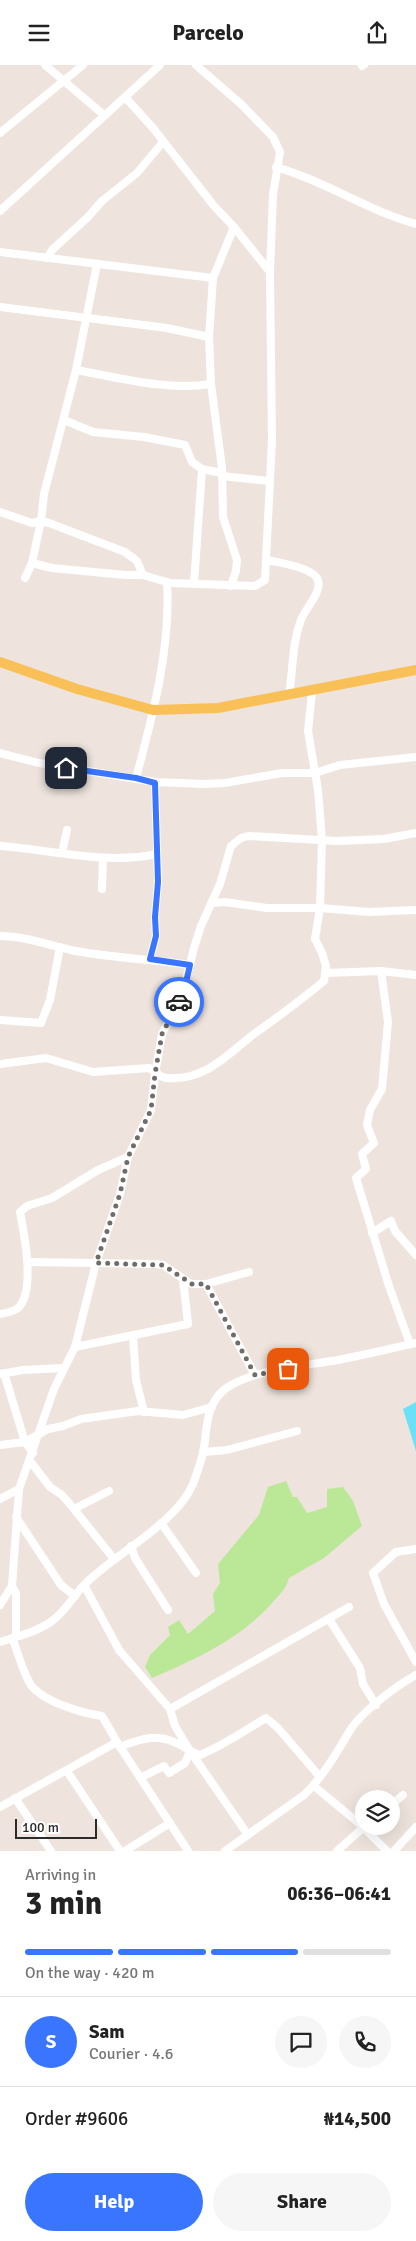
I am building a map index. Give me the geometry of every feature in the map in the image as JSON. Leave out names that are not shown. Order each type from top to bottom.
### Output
[{"type":"main road","points":[[0,661],[77,689],[153,710],[218,708],[312,692],[416,670]]},
{"type":"street","points":[[46,65],[104,115]]},
{"type":"street","points":[[0,133],[83,65]]},
{"type":"street","points":[[0,211],[160,65]]},
{"type":"street","points":[[32,563],[52,568],[143,575],[167,582],[231,586],[255,586],[262,583],[266,576],[272,440],[270,272],[273,195],[276,167],[280,152],[273,137],[241,104],[196,65]]},
{"type":"street","points":[[125,97],[270,272]]},
{"type":"street","points":[[48,258],[52,249],[88,217],[102,201],[136,173],[163,142]]},
{"type":"street","points":[[276,167],[298,173],[397,219],[416,224]]},
{"type":"street","points":[[0,198],[7,204]]},
{"type":"street","points":[[231,586],[236,571],[236,560],[224,517],[222,475],[211,384],[210,337],[213,278],[234,227]]},
{"type":"street","points":[[0,252],[213,278]]},
{"type":"street","points":[[25,578],[32,563],[41,521],[44,494],[76,369],[97,264]]},
{"type":"street","points":[[0,307],[167,328],[210,337]]},
{"type":"street","points":[[76,369],[135,381],[189,387],[211,384]]},
{"type":"street","points":[[64,420],[93,432],[181,443],[186,447],[192,462],[202,469],[222,475],[269,481]]},
{"type":"street","points":[[194,583],[202,469]]},
{"type":"street","points":[[0,512],[32,523],[41,521],[125,552],[137,561],[143,575]]},
{"type":"street","points":[[268,560],[295,566],[312,573],[318,582],[317,591],[305,610],[296,636],[289,695]]},
{"type":"street","points":[[136,778],[161,672],[168,601],[167,582]]},
{"type":"street","points":[[0,1065],[50,1059],[92,1072],[149,1068],[155,1074],[168,1079],[197,1074],[220,1063],[253,1035],[294,1006],[324,981],[326,973],[322,953],[315,939],[320,908],[322,839],[315,773],[308,731],[312,692]]},
{"type":"street","points":[[0,753],[39,763],[136,778],[155,783],[225,783],[282,773],[315,773],[340,765],[416,757]]},
{"type":"street","points":[[150,959],[156,936],[158,854],[155,783]]},
{"type":"street","points":[[62,853],[67,830]]},
{"type":"street","points":[[0,1605],[12,1586],[19,1489],[54,1389],[74,1347],[96,1263],[120,1194],[128,1157],[151,1110],[162,1034],[182,996],[201,926],[213,903],[231,846],[241,838],[258,836],[302,840],[384,839],[416,833]]},
{"type":"street","points":[[0,846],[103,858],[139,858],[158,854]]},
{"type":"street","points":[[102,889],[103,858]]},
{"type":"street","points":[[213,903],[283,909],[320,908],[370,912],[416,910]]},
{"type":"street","points":[[0,936],[13,936],[60,947],[190,965]]},
{"type":"street","points":[[0,1020],[41,1023],[50,1001],[60,947]]},
{"type":"street","points":[[326,973],[381,971],[416,975]]},
{"type":"street","points":[[0,1642],[39,1629],[53,1621],[65,1610],[84,1585],[161,1523],[187,1495],[203,1452],[205,1426],[212,1407],[227,1388],[255,1375],[372,1354],[413,1344],[372,1233],[356,1177],[366,1169],[362,1154],[374,1143],[367,1125],[370,1111],[382,1089],[388,1022],[381,971]]},
{"type":"street","points":[[0,1314],[13,1311],[22,1303],[26,1289],[28,1262],[20,1212],[27,1206],[52,1198],[103,1168],[128,1157]]},
{"type":"street","points":[[372,1233],[391,1221],[395,1231],[416,1255]]},
{"type":"street","points":[[28,1262],[163,1265],[192,1284],[206,1284],[249,1273]]},
{"type":"street","points":[[74,1347],[188,1324],[183,1279]]},
{"type":"street","points":[[206,1284],[255,1375]]},
{"type":"street","points":[[133,1336],[136,1380],[144,1412]]},
{"type":"street","points":[[64,1368],[23,1370],[2,1374],[31,1457],[50,1487],[62,1495],[114,1559]]},
{"type":"street","points":[[0,1445],[25,1441],[48,1429],[81,1419],[144,1412],[183,1415],[212,1407]]},
{"type":"street","points":[[195,1413],[202,1419],[205,1426]]},
{"type":"street","points":[[203,1452],[227,1450],[297,1431]]},
{"type":"street","points":[[0,1499],[19,1489]]},
{"type":"street","points":[[74,1509],[109,1491]]},
{"type":"street","points":[[16,1517],[62,1585],[75,1595]]},
{"type":"street","points":[[161,1523],[196,1573]]},
{"type":"street","points":[[131,1546],[135,1557],[168,1610]]},
{"type":"street","points":[[416,1549],[396,1552],[372,1573],[384,1604],[416,1662]]},
{"type":"street","points":[[84,1585],[119,1650],[170,1709],[175,1726],[190,1751],[248,1835]]},
{"type":"street","points":[[12,1586],[16,1593],[14,1637],[29,1683],[45,1698],[61,1705],[102,1717],[140,1779],[188,1851]]},
{"type":"street","points":[[170,1709],[349,1607]]},
{"type":"street","points":[[329,1619],[360,1669],[363,1684],[376,1705]]},
{"type":"street","points":[[225,1851],[304,1795],[320,1777],[349,1731],[400,1684],[416,1675]]},
{"type":"street","points":[[0,1807],[119,1745],[151,1737],[172,1739],[200,1755],[266,1718],[278,1728],[320,1777]]},
{"type":"street","points":[[140,1779],[164,1766],[169,1773],[185,1763],[190,1751]]},
{"type":"street","points":[[67,1771],[120,1851]]},
{"type":"street","points":[[314,1785],[355,1819]]},
{"type":"street","points":[[15,1798],[52,1851]]},
{"type":"street","points":[[125,1851],[170,1823]]},
{"type":"street","points":[[394,1851],[416,1827]]},
{"type":"street","points":[[337,1851],[356,1835]]},
{"type":"street","points":[[372,1835],[387,1851]]},
{"type":"green space","points":[[286,1481],[293,1497],[297,1497],[307,1513],[327,1507],[327,1489],[343,1487],[353,1501],[362,1526],[324,1558],[289,1578],[280,1594],[259,1616],[232,1638],[152,1678],[145,1667],[150,1655],[170,1635],[168,1627],[179,1620],[188,1634],[215,1611],[213,1594],[220,1583],[218,1564],[259,1515],[268,1487]]},
{"type":"water","points":[[416,1402],[416,1451],[403,1409]]},
{"type":"way so far","points":[[179,1002],[162,1034],[151,1110],[128,1157],[120,1194],[96,1263],[163,1265],[192,1284],[206,1284],[217,1301],[255,1375],[288,1369]]},
{"type":"route","points":[[66,768],[136,778],[155,783],[158,882],[155,917],[156,936],[150,959],[190,965],[184,991],[179,1002]]}]
